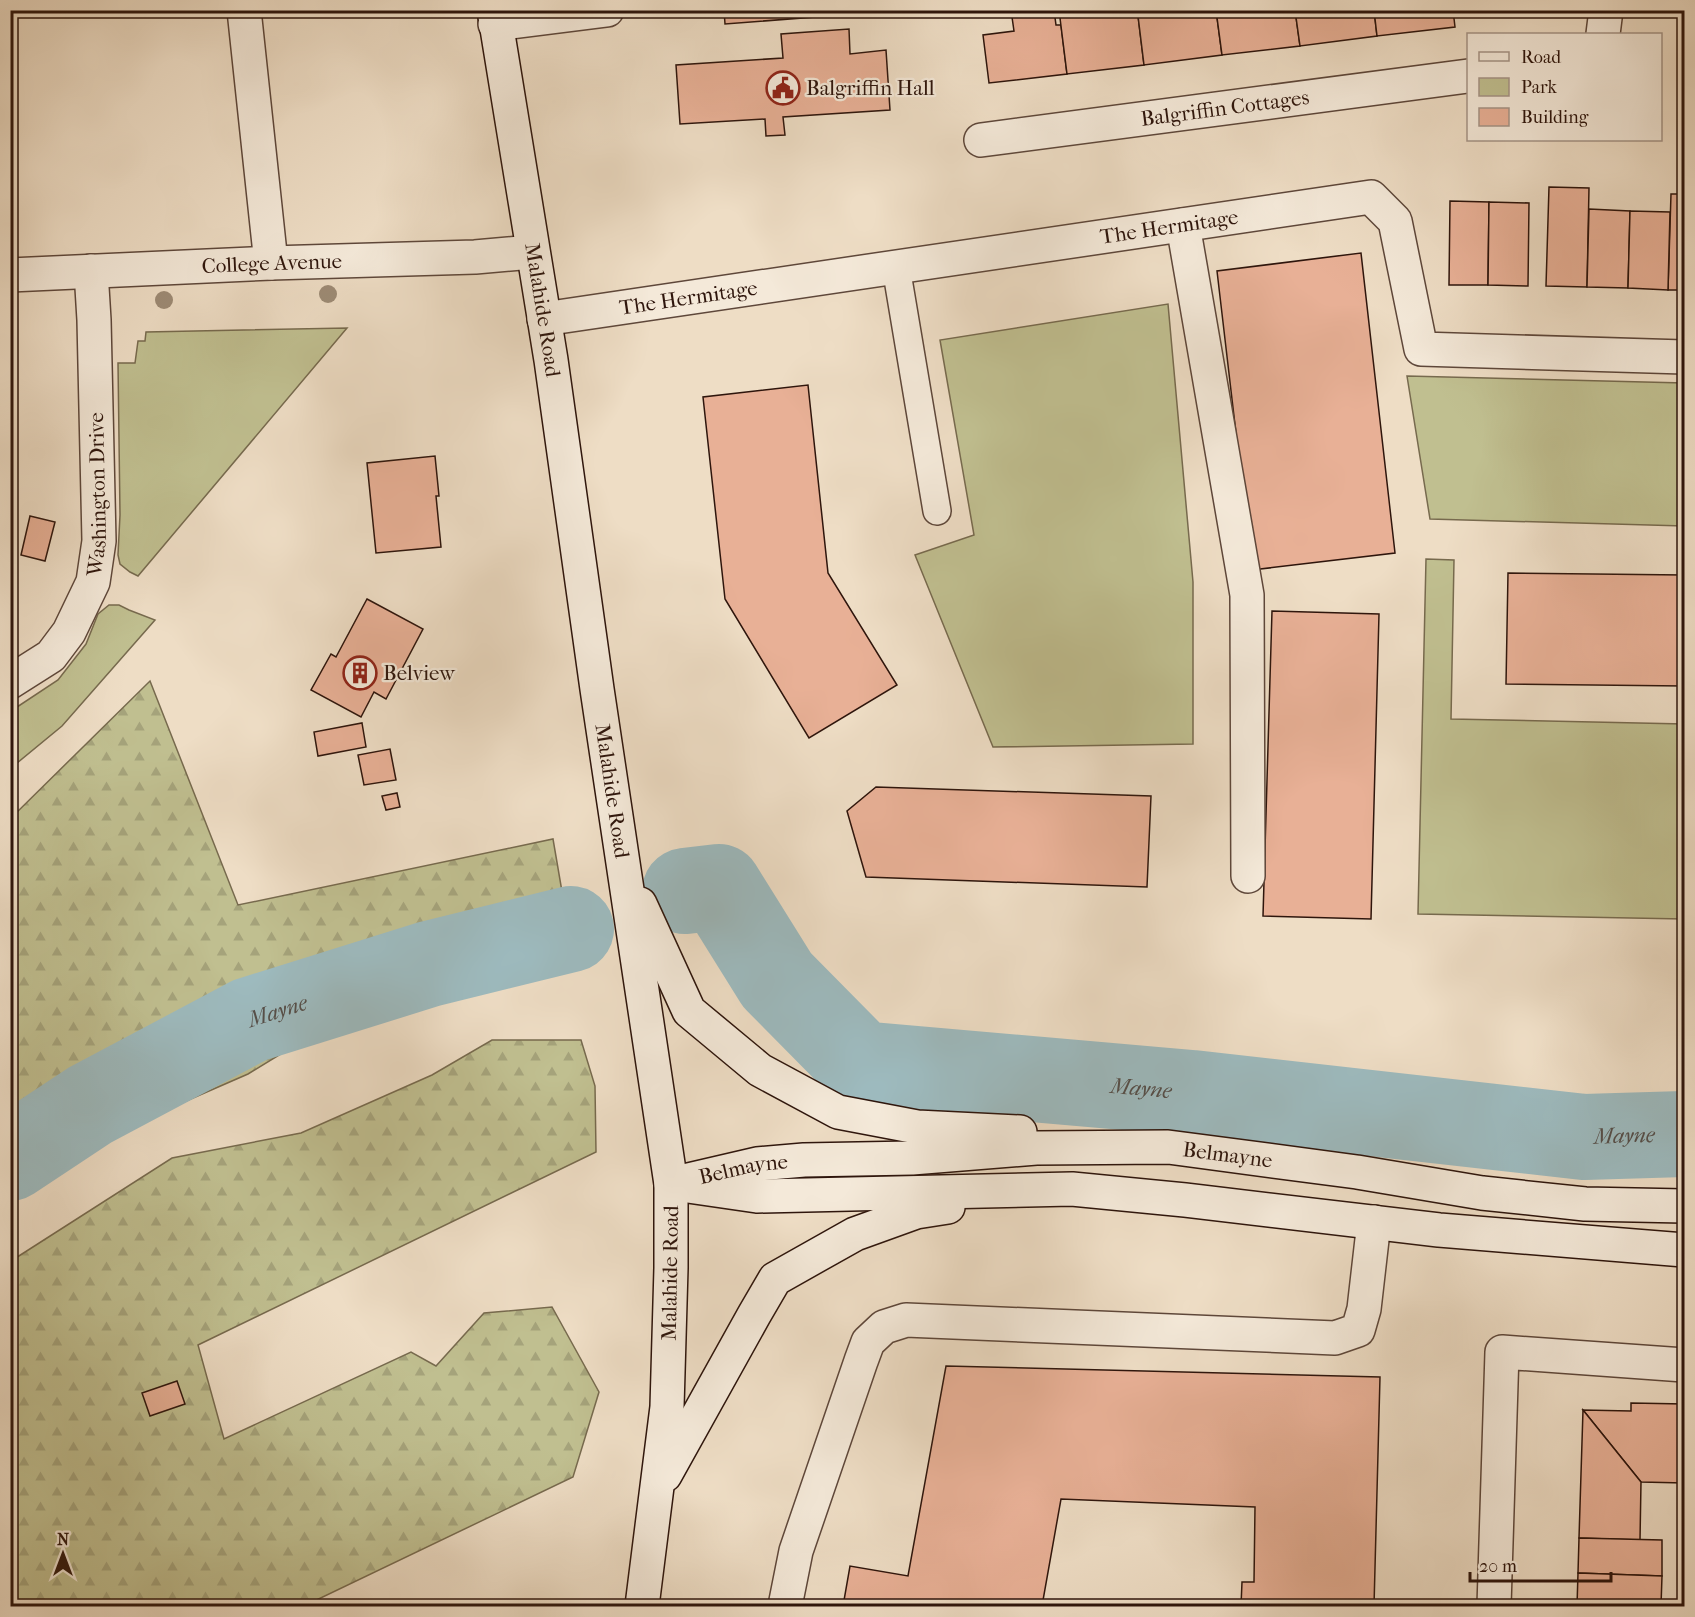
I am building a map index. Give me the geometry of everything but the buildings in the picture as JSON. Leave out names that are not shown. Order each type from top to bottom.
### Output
[{"type":"street","points":[[244,10],[271,263]]},
{"type":"street","points":[[494,17],[607,10]]},
{"type":"street","points":[[1603,33],[1606,10]]},
{"type":"street","name":"Malahide Road","points":[[494,17],[544,319],[671,1184],[667,1407],[644,1591],[637,1606]]},
{"type":"street","name":"Balgriffin Cottages","points":[[981,140],[1467,76]]},
{"type":"street","name":"The Hermitage","points":[[544,319],[1371,198],[1395,221],[1421,348],[1684,357]]},
{"type":"street","points":[[1184,225],[1247,595],[1248,876]]},
{"type":"street","name":"College Avenue","points":[[10,274],[476,257],[532,252]]},
{"type":"street","name":"Washington Drive","points":[[10,682],[51,656],[69,632],[93,582],[99,541],[91,272]]},
{"type":"street","points":[[624,868],[689,1011],[760,1070],[838,1112],[917,1126],[1038,1133],[1168,1147]]},
{"type":"street","name":"Belmayne","points":[[671,1184],[757,1164],[804,1160],[912,1158],[1036,1148],[1168,1147],[1357,1172],[1482,1193],[1585,1204],[1684,1206]]},
{"type":"street","name":"Belmayne","points":[[671,1184],[757,1196],[1072,1190],[1185,1200],[1451,1231],[1684,1250]]},
{"type":"street","points":[[657,1490],[775,1279],[855,1234],[916,1212],[1072,1190]]},
{"type":"street","points":[[785,1606],[796,1551],[861,1361],[868,1342],[884,1327],[906,1320],[1335,1338],[1358,1330],[1364,1309],[1374,1222]]},
{"type":"street","points":[[1494,1606],[1502,1352],[1684,1365]]},
{"type":"lane","points":[[896,267],[937,511]]},
{"type":"green space","points":[[1168,304],[1193,582],[1193,744],[993,747],[915,555],[974,535],[940,340]]},
{"type":"green space","points":[[347,328],[138,576],[120,564],[118,555],[120,515],[118,363],[135,363],[138,341],[145,341],[146,332]]},
{"type":"green space","points":[[1407,376],[1684,383],[1684,526],[1430,519]]},
{"type":"green space","points":[[1426,559],[1454,560],[1451,719],[1684,724],[1684,919],[1418,914]]},
{"type":"green space","points":[[109,605],[119,605],[155,620],[62,726],[11,768],[11,711],[58,680],[86,644],[98,614]]},
{"type":"green space","points":[[150,681],[238,905],[553,839],[572,950],[559,960],[333,1022],[248,1074],[170,1108],[11,1195],[11,818]]},
{"type":"green space","points":[[492,1040],[581,1040],[595,1086],[596,1152],[198,1345],[224,1439],[411,1352],[436,1366],[484,1313],[552,1307],[599,1392],[573,1477],[304,1606],[11,1606],[11,1261],[172,1158],[301,1133],[432,1075]]},
{"type":"waterway","name":"Mayne","points":[[685,891],[719,887],[777,980],[860,1064],[1192,1093],[1584,1137],[1684,1134]]},
{"type":"waterway","name":"Mayne","points":[[10,1158],[90,1105],[250,1020],[429,964],[571,929]]},
{"type":"place","name":"Balgriffin Hall","points":[[783,88]]},
{"type":"place","name":"Belview","points":[[360,673]]}]
